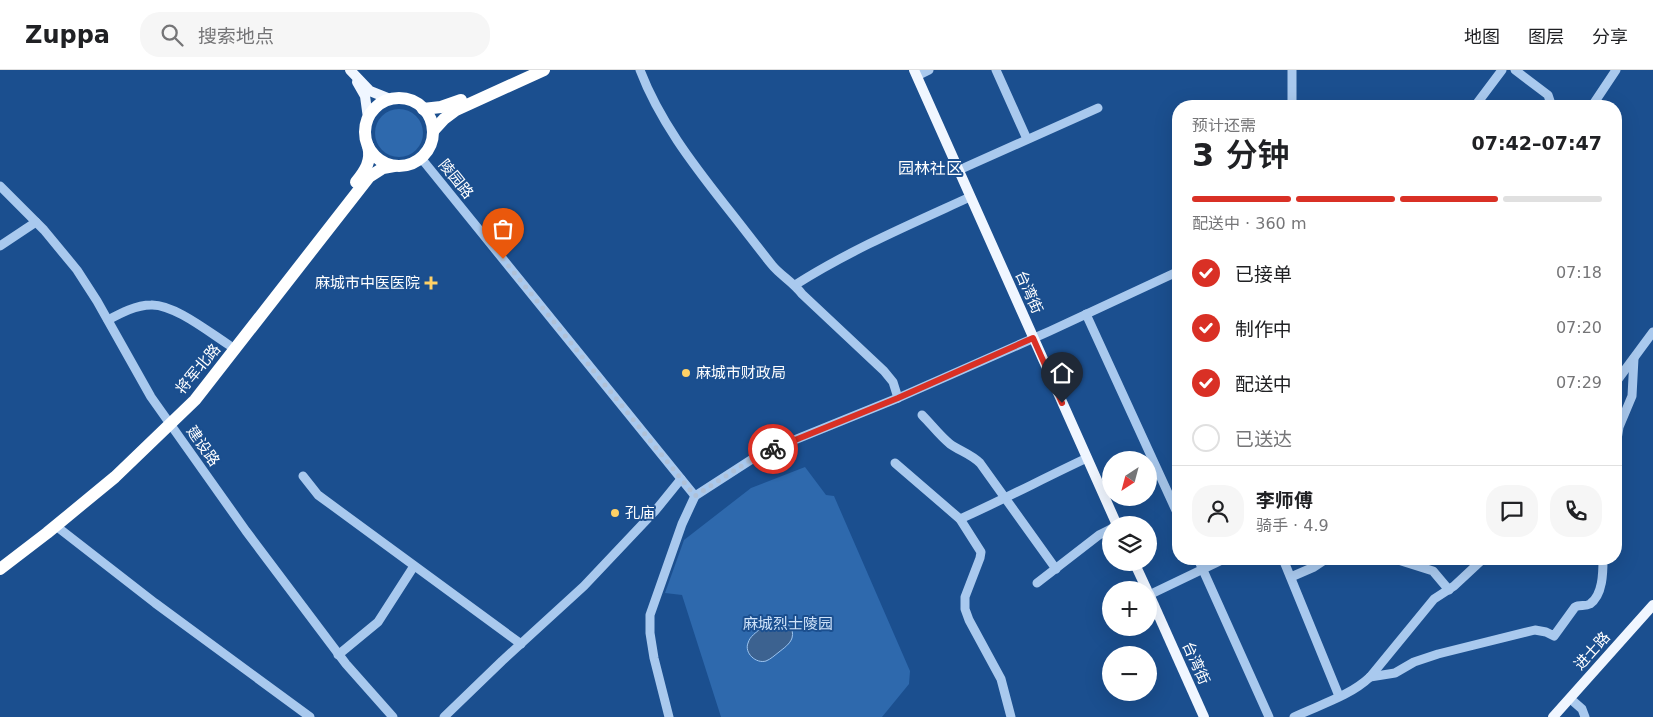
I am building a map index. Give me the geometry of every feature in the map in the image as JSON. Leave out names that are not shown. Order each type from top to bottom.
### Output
[{"type":"highway","points":[[423,108],[441,107],[457,102],[527,70]]},
{"type":"highway","points":[[433,131],[456,110],[544,70]]},
{"type":"highway","points":[[390,99],[407,99],[423,108],[430,119],[433,131],[429,148],[421,158],[406,166],[394,166],[378,160],[368,146],[365,129],[368,118],[379,104],[390,99]]},
{"type":"highway","name":"将军北路","points":[[0,569],[115,477],[168,421],[364,172],[369,161],[368,146]]},
{"type":"highway","name":"将军北路","points":[[0,560],[76,500],[195,400],[369,177],[383,168],[394,166]]},
{"type":"main road","points":[[351,71],[370,90],[379,96],[390,99]]},
{"type":"main road","points":[[351,71],[365,96],[368,118]]},
{"type":"main road","name":"台湾街","points":[[915,73],[1113,516]]},
{"type":"main road","name":"进士路","points":[[1553,717],[1653,605]]},
{"type":"main road","name":"台湾街","points":[[1157,613],[1204,717]]},
{"type":"main road","name":"进士路","points":[[1561,717],[1653,614]]},
{"type":"street","points":[[640,70],[657,109],[706,181],[774,267],[884,370],[892,382],[898,398]]},
{"type":"street","points":[[915,73],[929,70]]},
{"type":"street","points":[[996,70],[1027,139]]},
{"type":"street","points":[[1292,70],[1292,100]]},
{"type":"street","points":[[1479,100],[1502,70]]},
{"type":"street","points":[[1515,70],[1548,95],[1550,100]]},
{"type":"street","points":[[1596,100],[1616,70]]},
{"type":"street","points":[[959,170],[1098,108]]},
{"type":"street","name":"陵园路","points":[[421,158],[695,496]]},
{"type":"street","name":"建设路","points":[[0,186],[56,243],[77,270],[108,320],[151,397],[251,539],[338,654],[376,700],[393,717]]},
{"type":"street","points":[[795,285],[820,268],[851,252],[970,197]]},
{"type":"street","points":[[0,246],[36,222]]},
{"type":"street","points":[[669,717],[654,658],[650,633],[650,615],[682,524],[695,496],[760,454],[898,398],[1172,275]]},
{"type":"street","points":[[108,320],[138,307],[158,305],[176,312],[229,345]]},
{"type":"street","points":[[1086,314],[1172,502]]},
{"type":"street","points":[[1622,374],[1653,332]]},
{"type":"street","points":[[1622,420],[1632,396],[1634,358]]},
{"type":"street","points":[[922,415],[949,442],[959,450],[973,456],[1056,569]]},
{"type":"street","points":[[960,519],[1006,499],[1087,458]]},
{"type":"street","points":[[895,463],[960,519],[980,552],[980,558],[965,597],[965,609],[969,620],[1001,678],[1011,717]]},
{"type":"street","points":[[303,476],[318,495],[521,644]]},
{"type":"street","points":[[444,717],[584,586],[655,511],[681,479]]},
{"type":"street","points":[[56,526],[310,717]]},
{"type":"street","points":[[1037,583],[1102,534]]},
{"type":"street","points":[[1200,565],[1269,717]]},
{"type":"street","points":[[1157,591],[1211,565]]},
{"type":"street","points":[[1286,565],[1339,696]]},
{"type":"street","points":[[1291,577],[1317,565]]},
{"type":"street","points":[[1414,565],[1433,571],[1449,590]]},
{"type":"street","points":[[1294,717],[1357,687],[1370,677],[1434,600],[1449,590],[1476,565]]},
{"type":"street","points":[[1370,677],[1396,673],[1414,662],[1438,654],[1535,630],[1554,636],[1575,607],[1592,602],[1602,582],[1603,565]]},
{"type":"street","points":[[338,654],[378,622],[414,566]]},
{"type":"street","points":[[1574,702],[1582,709],[1585,717]]},
{"type":"green space","points":[[394,109],[404,109],[416,116],[423,128],[423,138],[416,150],[404,157],[394,157],[386,153],[379,146],[375,138],[375,128],[379,120],[386,113]]},
{"type":"green space","name":"麻城烈士陵园","points":[[805,467],[826,495],[834,496],[910,671],[909,684],[882,717],[721,717],[682,595],[665,593],[684,540],[751,488]]},
{"type":"shaded area","points":[[778,619],[787,623],[791,628],[793,634],[791,640],[773,657],[766,661],[758,661],[749,654],[747,647],[749,641],[766,624]]},
{"type":"way so far","points":[[503,259],[695,496],[760,454],[773,449]]},
{"type":"place","name":"麻城市中医医院","points":[[431,283]]},
{"type":"place","name":"麻城市财政局","points":[[686,373]]},
{"type":"place","name":"孔庙","points":[[615,513]]},
{"type":"district","name":"园林社区","points":[[930,168]]},
{"type":"route","points":[[773,449],[898,398],[1033,338],[1062,403]]}]
